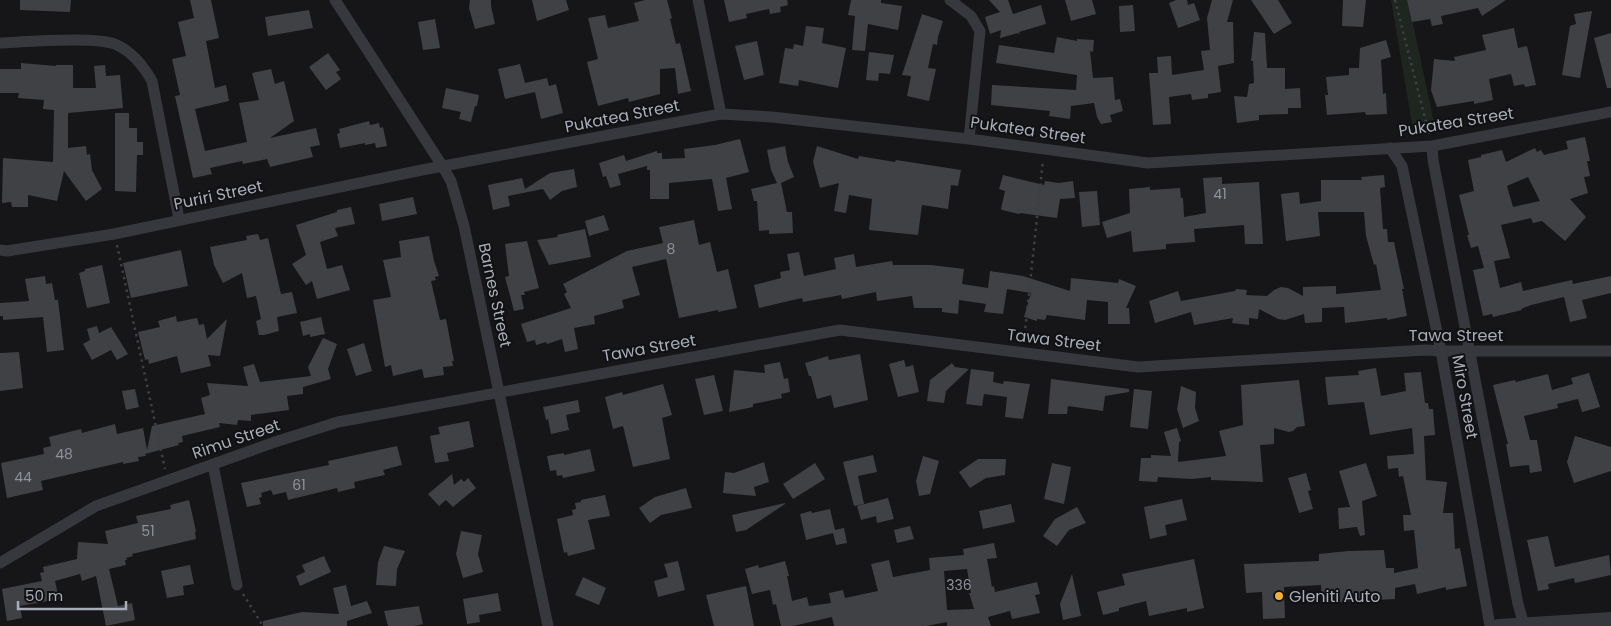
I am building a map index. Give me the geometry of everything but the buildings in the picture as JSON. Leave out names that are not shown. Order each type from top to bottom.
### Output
[{"type":"street","name":"Barnes Street","points":[[335,0],[443,166],[450,181],[464,226],[548,626]]},
{"type":"street","points":[[698,0],[721,114]]},
{"type":"street","points":[[950,0],[971,16],[980,31],[969,138]]},
{"type":"street","points":[[0,43],[90,41],[116,44],[132,55],[152,81],[179,220]]},
{"type":"street","name":"Pukatea Street","points":[[443,166],[721,114],[772,117],[969,138],[1148,163],[1432,146],[1611,112]]},
{"type":"street","name":"Miro Street","points":[[1432,146],[1468,351],[1518,604],[1524,625]]},
{"type":"street","name":"Miro Street","points":[[1390,148],[1402,166],[1441,351],[1490,626]]},
{"type":"street","name":"Puriri Street","points":[[0,250],[7,251],[114,234],[443,166]]},
{"type":"street","name":"Tawa Street","points":[[499,392],[840,330],[1138,367],[1416,350],[1611,352]]},
{"type":"street","name":"Rimu Street","points":[[0,563],[96,506],[276,442],[338,422],[499,392]]},
{"type":"street","points":[[213,465],[237,584]]},
{"type":"street","points":[[1498,626],[1611,619]]},
{"type":"path","points":[[1394,0],[1432,146]]},
{"type":"path","points":[[1023,353],[1044,149]]},
{"type":"path","points":[[114,234],[168,480]]},
{"type":"path","points":[[237,584],[263,626]]},
{"type":"shaded area","points":[[1391,0],[1408,0],[1435,127],[1413,130]]},
{"type":"place","name":"Gleniti Auto","points":[[1279,596]]}]
